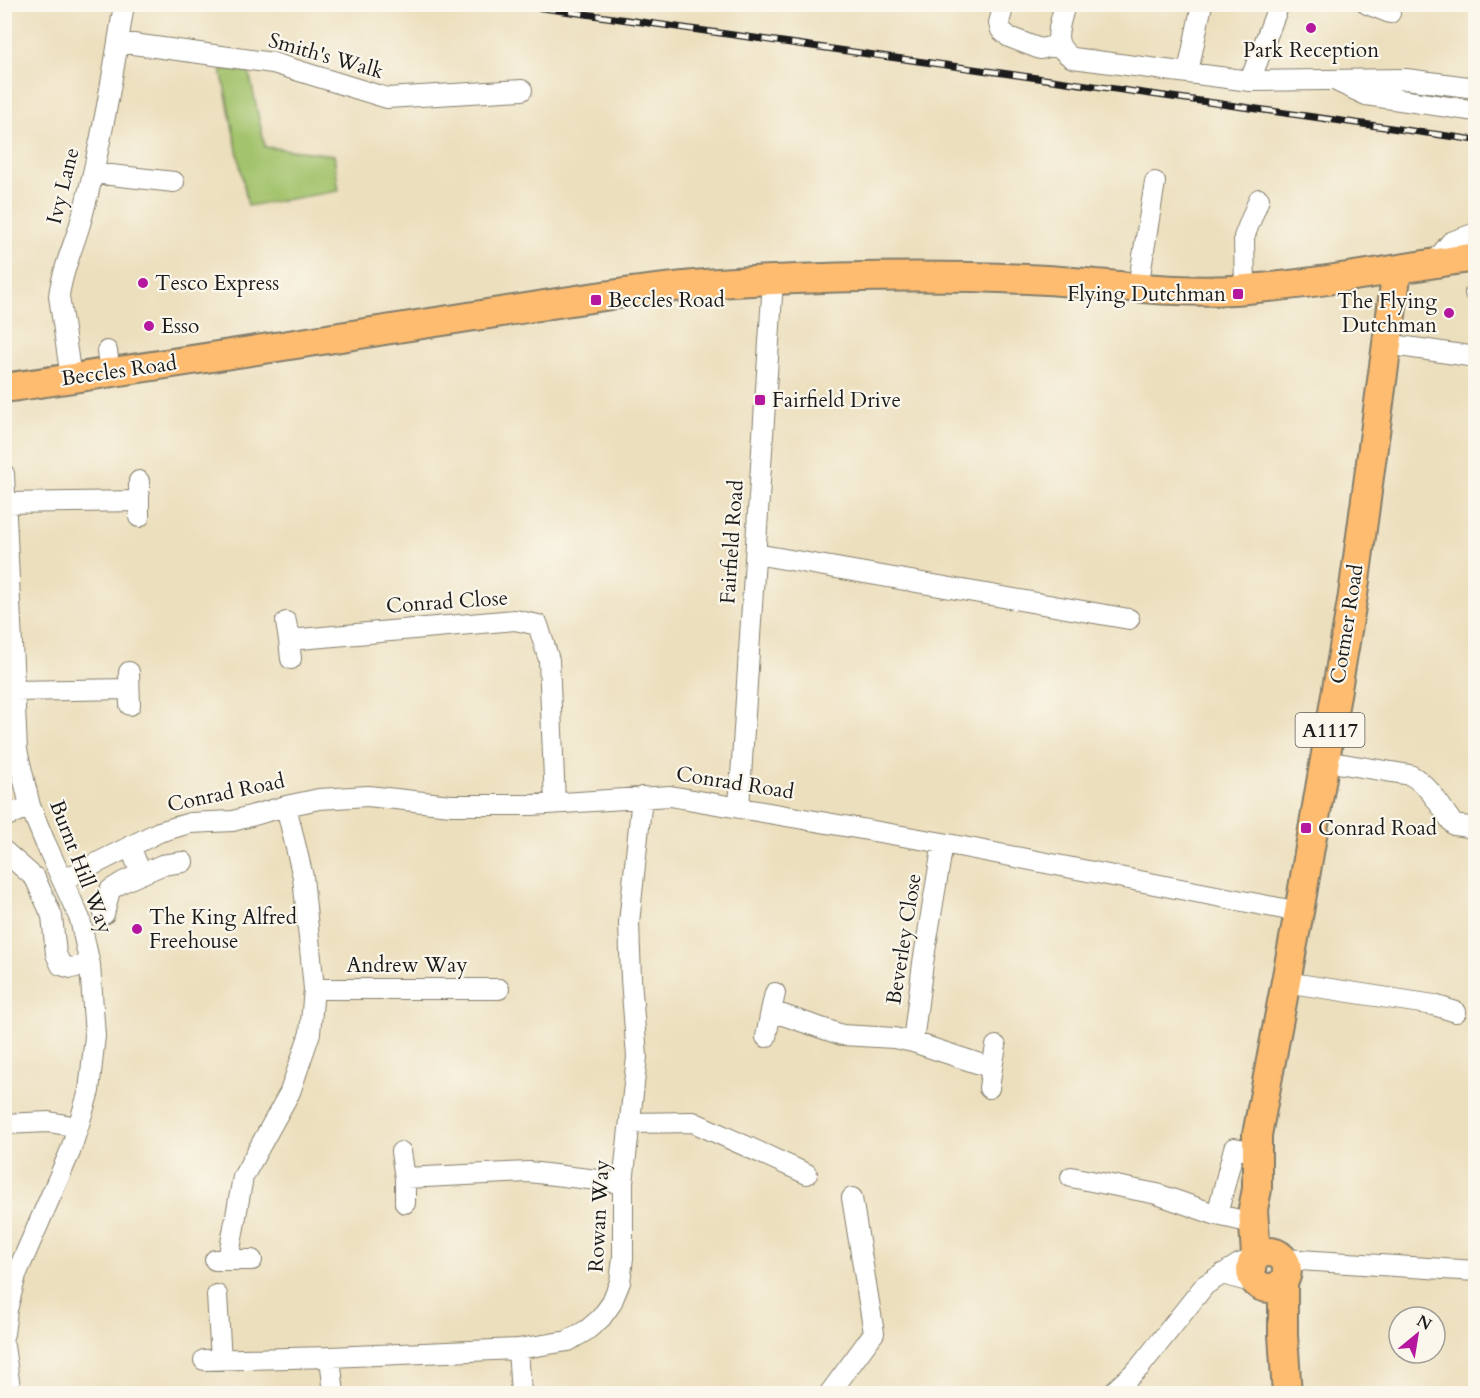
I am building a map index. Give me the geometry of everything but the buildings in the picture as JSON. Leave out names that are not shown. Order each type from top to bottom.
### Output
[{"type":"highway","name":"Beccles Road","points":[[4,388],[71,378],[109,362],[698,285],[853,276],[991,277],[1138,287],[1245,290],[1476,257]]},
{"type":"highway","name":"Cotmer Road","points":[[1269,1270],[1253,1223],[1257,1189],[1257,1135],[1299,912],[1354,586],[1397,270]]},
{"type":"highway","name":"Cotmer Road","points":[[1257,1189],[1266,1226],[1269,1270]]},
{"type":"highway","name":"A1117","points":[[1269,1270],[1283,1335],[1287,1394]]},
{"type":"street","name":"Ivy Lane","points":[[71,378],[59,296],[60,282],[82,218],[93,173],[124,4]]},
{"type":"street","points":[[1004,4],[999,23],[1001,30],[1009,37],[1040,49],[1059,45]]},
{"type":"street","points":[[1065,4],[1058,35],[1059,45],[1064,53],[1073,58],[1250,81],[1406,79],[1469,87],[1467,110],[1366,95],[1333,80]]},
{"type":"street","points":[[1188,72],[1202,4]]},
{"type":"street","points":[[1250,81],[1279,4]]},
{"type":"street","points":[[1367,4],[1390,13]]},
{"type":"street","name":"Smith's Walk","points":[[118,42],[273,63],[387,98],[522,90]]},
{"type":"street","points":[[93,173],[174,182]]},
{"type":"street","points":[[1138,287],[1155,182]]},
{"type":"street","points":[[1245,290],[1244,237],[1259,199]]},
{"type":"street","points":[[1434,263],[1451,242],[1476,233]]},
{"type":"street","name":"Fairfield Road","points":[[739,807],[773,280]]},
{"type":"street","points":[[1386,345],[1476,357]]},
{"type":"street","name":"Burnt Hill Way","points":[[4,474],[17,750],[30,806],[80,919],[90,965],[95,1035],[89,1091],[70,1152],[16,1275],[7,1310],[4,1334]]},
{"type":"street","points":[[5,503],[139,509],[139,481]]},
{"type":"street","points":[[756,554],[1129,619]]},
{"type":"street","name":"Conrad Close","points":[[289,640],[515,620],[538,625],[549,660],[555,803]]},
{"type":"street","points":[[13,691],[130,689]]},
{"type":"street","points":[[1325,760],[1410,775],[1419,779],[1454,825],[1476,828]]},
{"type":"street","name":"Conrad Road","points":[[63,880],[159,832],[190,823],[232,821],[319,799],[368,796],[451,805],[555,803],[670,796],[943,843],[1299,912]]},
{"type":"street","name":"Rowan Way","points":[[217,1295],[213,1360],[518,1349],[568,1341],[588,1330],[601,1318],[611,1304],[620,1282],[623,1258],[623,1183],[637,1057],[629,923],[642,797]]},
{"type":"street","points":[[4,817],[30,806]]},
{"type":"street","points":[[252,1260],[221,1260],[243,1177],[290,1092],[310,1033],[314,989],[303,877],[286,806]]},
{"type":"street","name":"Beverley Close","points":[[913,1041],[943,843]]},
{"type":"street","points":[[130,846],[141,874]]},
{"type":"street","points":[[4,851],[35,878],[52,916],[56,954],[61,965],[71,968],[90,965]]},
{"type":"street","points":[[104,914],[110,890],[141,874],[162,866],[183,862]]},
{"type":"street","points":[[1285,982],[1434,1005],[1456,1012]]},
{"type":"street","name":"Andrew Way","points":[[314,989],[499,989]]},
{"type":"street","points":[[766,1037],[773,1002],[842,1035],[913,1041],[992,1068]]},
{"type":"street","points":[[989,1089],[996,1046]]},
{"type":"street","points":[[4,1124],[49,1122],[78,1127]]},
{"type":"street","points":[[630,1123],[693,1122],[807,1174]]},
{"type":"street","points":[[1217,1215],[1234,1149],[1257,1152]]},
{"type":"street","points":[[401,1152],[405,1178],[405,1203]]},
{"type":"street","points":[[405,1178],[529,1172],[623,1183]]},
{"type":"street","points":[[1071,1177],[1156,1194],[1217,1215],[1253,1223]]},
{"type":"street","points":[[829,1394],[874,1333],[852,1198]]},
{"type":"street","points":[[1111,1394],[1139,1368],[1205,1285],[1222,1274],[1269,1270],[1290,1275],[1341,1263],[1476,1271]]},
{"type":"street","points":[[4,1346],[11,1394]]},
{"type":"street","points":[[518,1349],[521,1394]]},
{"type":"street","points":[[330,1357],[334,1394]]},
{"type":"green space","points":[[221,69],[249,72],[265,147],[334,155],[339,191],[248,206]]},
{"type":"railway","points":[[514,4],[1476,140]]},
{"type":"place","name":"Park Reception","points":[[1311,28]]},
{"type":"place","name":"Tesco Express","points":[[143,283]]},
{"type":"place","name":"Flying Dutchman","points":[[1238,294]]},
{"type":"place","name":"Beccles Road","points":[[596,300]]},
{"type":"place","name":"The Flying Dutchman","points":[[1449,313]]},
{"type":"place","name":"Esso","points":[[149,326]]},
{"type":"place","name":"Fairfield Drive","points":[[760,400]]},
{"type":"place","name":"Conrad Road","points":[[1306,828]]},
{"type":"place","name":"The King Alfred Freehouse","points":[[137,929]]}]
